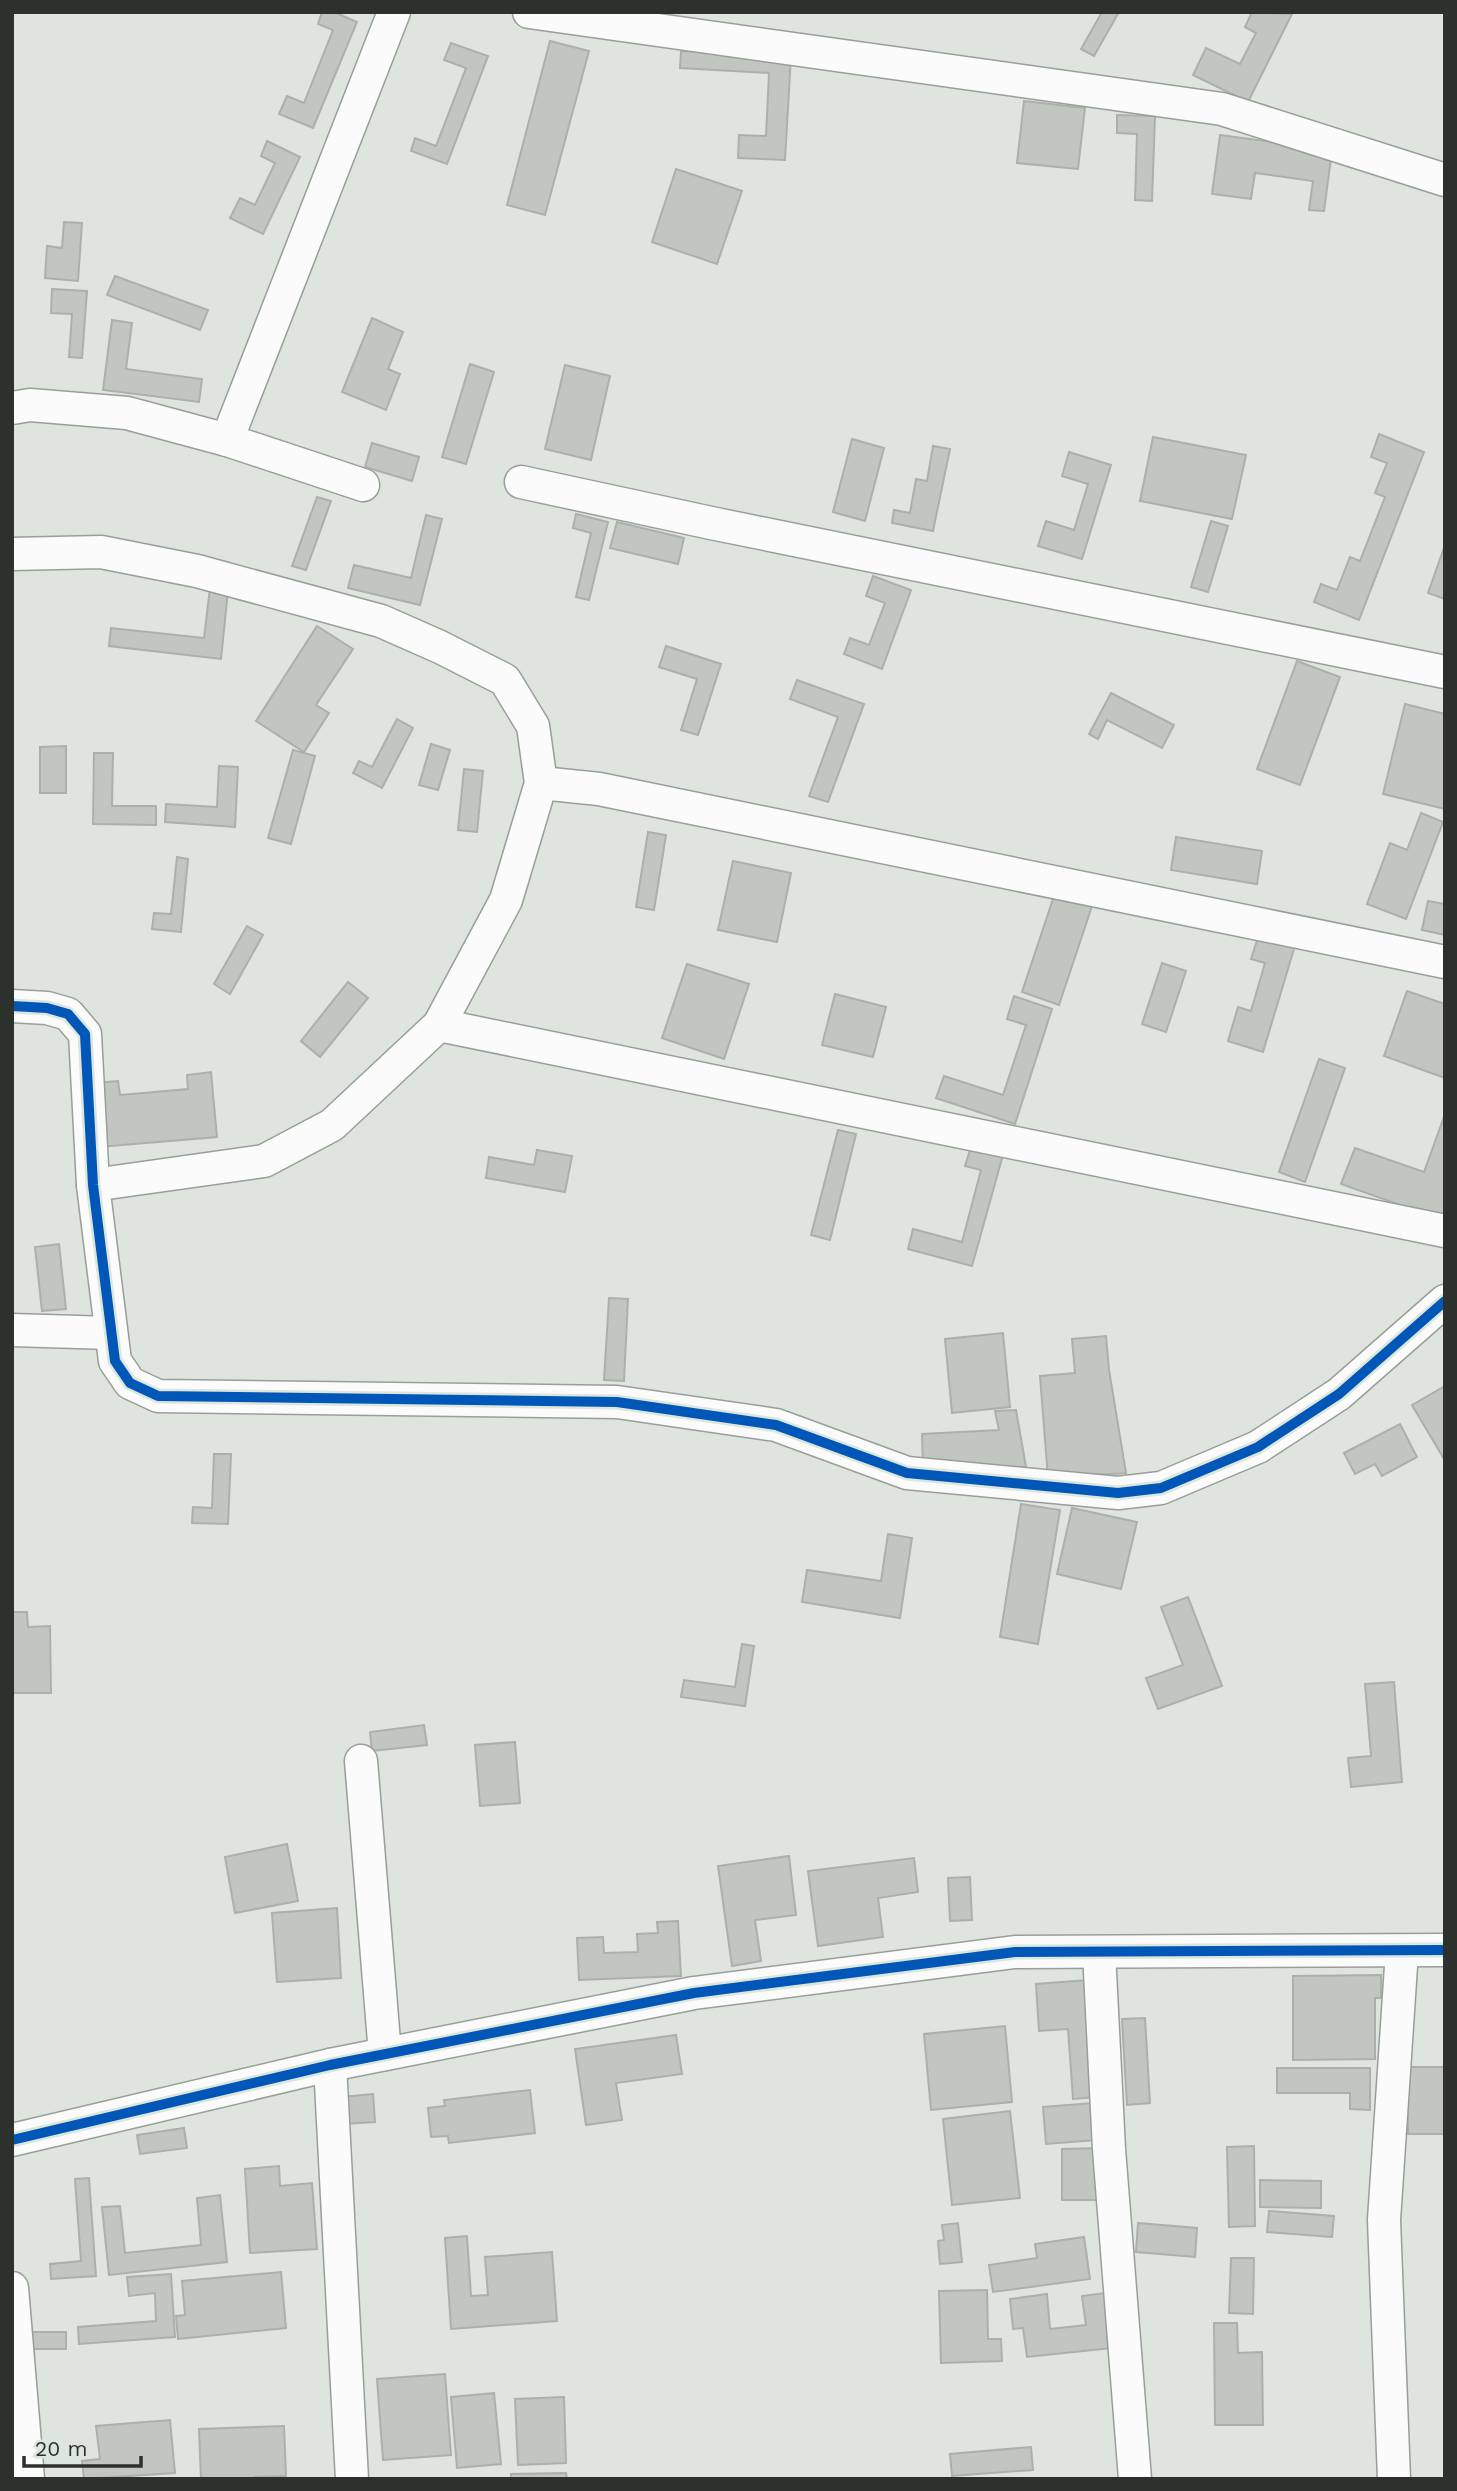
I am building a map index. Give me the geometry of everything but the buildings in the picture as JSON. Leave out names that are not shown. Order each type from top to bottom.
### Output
[{"type":"street","points":[[227,440],[394,12]]},
{"type":"street","points":[[529,12],[1222,109],[1445,180]]},
{"type":"street","points":[[12,408],[30,405],[127,413],[227,440],[363,485]]},
{"type":"street","points":[[521,482],[1445,671]]},
{"type":"street","points":[[12,554],[100,552],[197,571],[381,621],[440,646],[505,680],[533,726],[541,783],[506,900],[439,1025],[332,1125],[264,1161],[93,1185]]},
{"type":"street","points":[[541,783],[599,789],[1445,962]]},
{"type":"street","points":[[12,1006],[47,1008],[68,1014],[85,1034],[93,1185],[115,1361],[130,1383],[158,1396],[617,1402],[776,1424],[908,1473],[1118,1493],[1161,1488],[1258,1447],[1339,1394],[1445,1301]]},
{"type":"street","points":[[439,1025],[1445,1231]]},
{"type":"street","points":[[12,1330],[111,1333]]},
{"type":"street","points":[[361,1761],[386,2054]]},
{"type":"street","points":[[1394,2479],[1384,2220],[1402,1951]]},
{"type":"street","points":[[12,2140],[330,2065],[694,1993],[1014,1952],[1445,1951]]},
{"type":"street","points":[[1099,1952],[1110,2149],[1135,2479]]},
{"type":"street","points":[[330,2065],[352,2479]]},
{"type":"street","points":[[12,2288],[28,2479]]},
{"type":"cycle path","points":[[12,1006],[47,1008],[68,1014],[85,1034],[93,1185],[115,1361],[130,1383],[158,1396],[617,1402],[776,1425],[907,1473],[1118,1493],[1161,1488],[1258,1447],[1339,1394],[1445,1301]]},
{"type":"cycle path","points":[[12,2140],[330,2065],[694,1993],[1015,1952],[1445,1950]]}]
